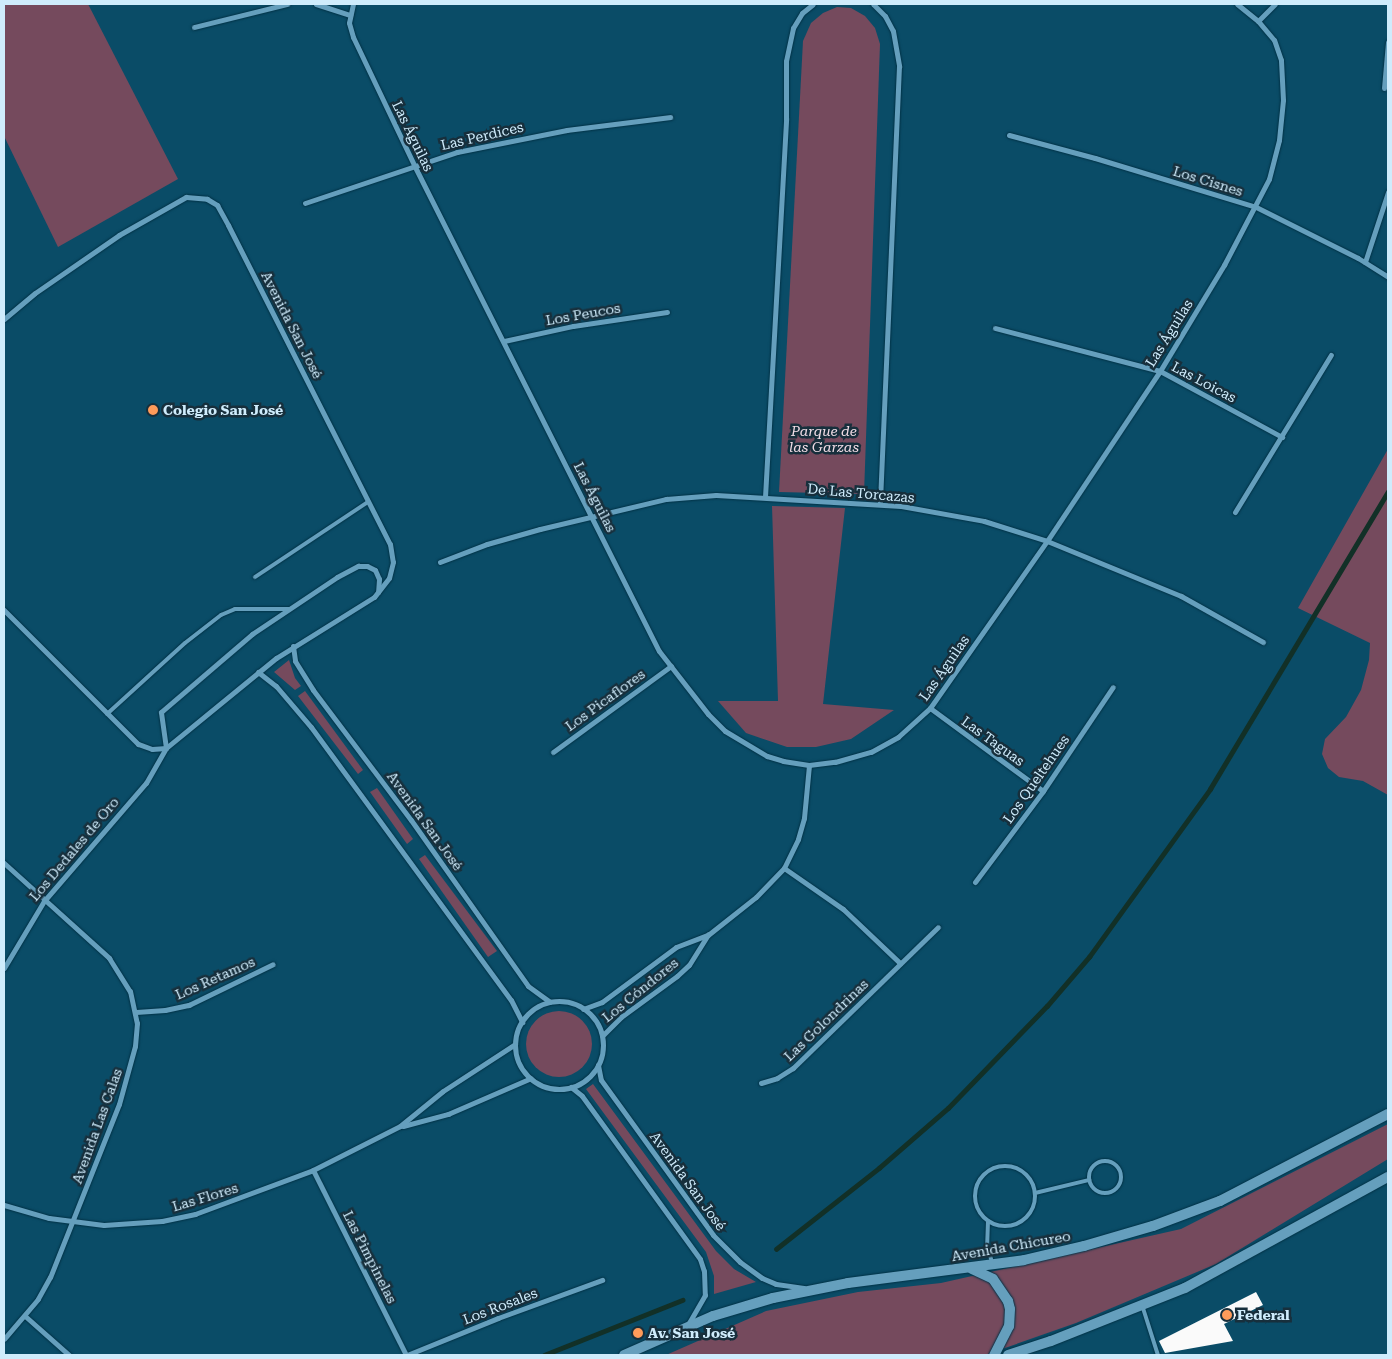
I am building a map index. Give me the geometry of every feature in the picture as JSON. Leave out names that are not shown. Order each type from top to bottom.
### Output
[{"type":"main road","name":"Avenida Chicureo","points":[[624,1355],[687,1326],[727,1311],[814,1288],[993,1265],[1093,1244],[1187,1214],[1220,1201],[1388,1114]]},
{"type":"main road","points":[[1008,1355],[1051,1341],[1184,1288],[1388,1177]]},
{"type":"main road","points":[[970,1268],[994,1280],[1008,1300],[1010,1309],[1009,1326],[994,1355]]},
{"type":"street","points":[[194,27],[287,4]]},
{"type":"street","points":[[316,4],[350,15]]},
{"type":"street","name":"Las Águilas","points":[[353,4],[350,15],[352,37],[414,165],[659,650],[708,714],[737,739],[767,756],[783,761],[809,764],[845,760],[870,752],[898,737],[930,708],[1046,541],[1160,371],[1224,265],[1256,208],[1271,171],[1279,140],[1283,100],[1280,60],[1274,40],[1258,21],[1237,4]]},
{"type":"street","points":[[765,497],[786,119],[787,54],[793,28],[802,14],[813,4]]},
{"type":"street","points":[[873,4],[878,6],[893,31],[899,66],[880,504]]},
{"type":"street","points":[[1258,21],[1275,4]]},
{"type":"street","points":[[1384,88],[1388,42]]},
{"type":"street","name":"Las Perdices","points":[[305,203],[456,152],[619,122],[670,117]]},
{"type":"street","name":"Los Cisnes","points":[[1009,135],[1095,158],[1256,208],[1365,262],[1388,277]]},
{"type":"street","points":[[1365,262],[1388,192]]},
{"type":"street","name":"Avenida San José","points":[[4,318],[36,293],[119,235],[186,197],[207,199],[216,205],[228,225],[390,544],[392,570],[389,578],[378,593],[293,646],[258,672],[166,748]]},
{"type":"street","name":"Los Peucos","points":[[504,341],[573,326],[667,312]]},
{"type":"street","name":"Las Loicas","points":[[995,328],[1160,371],[1282,437]]},
{"type":"street","points":[[1235,512],[1331,355]]},
{"type":"street","name":"De Las Torcazas","points":[[440,562],[487,544],[592,515],[666,499],[716,495],[880,504],[984,521],[1046,541],[1181,596],[1263,642]]},
{"type":"street","points":[[4,610],[106,714],[138,744],[152,750],[166,748],[161,712],[234,648],[289,609],[358,566],[367,566],[375,570],[379,579],[378,593]]},
{"type":"street","name":"Avenida San José","points":[[293,646],[295,661],[313,690],[411,820],[528,986],[550,1002]]},
{"type":"street","name":"Los Picaflores","points":[[554,752],[670,666]]},
{"type":"street","points":[[258,672],[276,686],[305,719],[511,1000],[522,1022]]},
{"type":"street","name":"Los Queltehues","points":[[974,882],[1043,791],[1113,687]]},
{"type":"street","name":"Las Taguas","points":[[930,708],[1043,791]]},
{"type":"street","name":"Los Dedales de Oro","points":[[4,968],[44,901],[146,782],[166,748]]},
{"type":"street","name":"Los Cóndores","points":[[584,1009],[602,1002],[676,947],[708,935],[756,897],[784,868],[798,838],[804,818],[809,764]]},
{"type":"street","name":"Avenida Las Calas","points":[[4,863],[109,958],[126,983],[136,1012],[135,1046],[119,1104],[50,1277],[25,1316],[4,1339]]},
{"type":"street","points":[[784,868],[843,909],[900,963]]},
{"type":"street","name":"Las Golondrinas","points":[[761,1083],[777,1078],[793,1068],[938,927]]},
{"type":"street","name":"Los Cóndores","points":[[602,1036],[689,965],[708,935]]},
{"type":"street","name":"Los Retamos","points":[[136,1012],[175,1009],[189,1005],[274,964]]},
{"type":"street","points":[[550,1002],[567,1002],[584,1009],[597,1024],[602,1036],[602,1054],[598,1065],[590,1076],[571,1087],[547,1087],[531,1078],[519,1063],[515,1044],[522,1022],[534,1009],[550,1002]]},
{"type":"street","name":"Las Flores","points":[[4,1206],[38,1216],[72,1222],[134,1224],[179,1218],[242,1198],[313,1170],[400,1126],[443,1091],[515,1044]]},
{"type":"street","name":"Avenida San José","points":[[598,1065],[601,1080],[702,1221],[726,1249],[756,1274],[769,1282],[797,1288],[814,1288]]},
{"type":"street","name":"Las Flores","points":[[400,1126],[448,1114],[531,1078]]},
{"type":"street","points":[[571,1087],[582,1096],[700,1259],[704,1271],[704,1295],[699,1309],[687,1326]]},
{"type":"street","name":"Las Pimpinelas","points":[[313,1170],[406,1355]]},
{"type":"street","name":"Los Rosales","points":[[406,1355],[498,1318],[602,1280]]},
{"type":"street","points":[[25,1316],[69,1355]]},
{"type":"lane","points":[[254,578],[368,502]]},
{"type":"lane","points":[[106,714],[185,643],[221,615],[235,609],[289,609]]},
{"type":"lane","points":[[1098,1162],[1114,1164],[1120,1172],[1120,1183],[1109,1193],[1098,1192],[1090,1185],[1089,1180],[1090,1169],[1098,1162]]},
{"type":"lane","points":[[999,1167],[1019,1169],[1027,1175],[1035,1192],[1031,1211],[1016,1224],[997,1225],[988,1220],[981,1214],[975,1195],[982,1177],[990,1170],[999,1167]]},
{"type":"lane","points":[[1035,1192],[1089,1180]]},
{"type":"lane","points":[[988,1220],[987,1245],[993,1265]]},
{"type":"lane","points":[[1142,1305],[1158,1355]]},
{"type":"green space","points":[[4,4],[88,4],[178,179],[58,247],[4,136]]},
{"type":"green space","name":"Parque de las Garzas","points":[[837,7],[851,8],[865,16],[875,28],[880,44],[864,494],[779,492],[803,41],[811,23],[823,13]]},
{"type":"green space","points":[[1388,449],[1388,795],[1363,781],[1339,777],[1328,768],[1322,754],[1325,739],[1346,717],[1361,690],[1369,660],[1370,643],[1298,608]]},
{"type":"green space","points":[[772,506],[845,508],[823,704],[894,710],[851,739],[816,747],[787,747],[746,733],[718,701],[778,701]]},
{"type":"green space","points":[[289,660],[295,678],[301,686],[295,690],[274,672]]},
{"type":"green space","points":[[305,691],[363,770],[358,774],[298,696]]},
{"type":"green space","points":[[377,788],[413,839],[407,844],[370,792]]},
{"type":"green space","points":[[425,855],[497,951],[488,957],[419,859]]},
{"type":"green space","points":[[559,1011],[572,1014],[582,1021],[589,1031],[592,1044],[589,1057],[582,1067],[572,1074],[559,1077],[546,1074],[536,1067],[529,1057],[526,1044],[529,1031],[536,1021],[546,1014]]},
{"type":"green space","points":[[593,1084],[716,1251],[734,1269],[756,1282],[714,1294],[714,1276],[706,1252],[586,1089]]},
{"type":"green space","points":[[1388,1124],[1388,1159],[1216,1264],[1076,1323],[985,1355],[666,1355],[766,1311],[858,1292],[941,1283],[1181,1229]]},
{"type":"building","name":"Federal","points":[[1256,1292],[1263,1305],[1224,1324],[1233,1341],[1165,1353],[1159,1341]]},
{"type":"waterway","points":[[776,1249],[879,1168],[948,1108],[1047,1006],[1089,957],[1210,789],[1388,492]]},
{"type":"waterway","points":[[544,1355],[682,1300]]},
{"type":"place","name":"Colegio San José","points":[[153,410]]},
{"type":"place","name":"Federal","points":[[1227,1315]]},
{"type":"place","name":"Av. San José","points":[[638,1333]]}]
